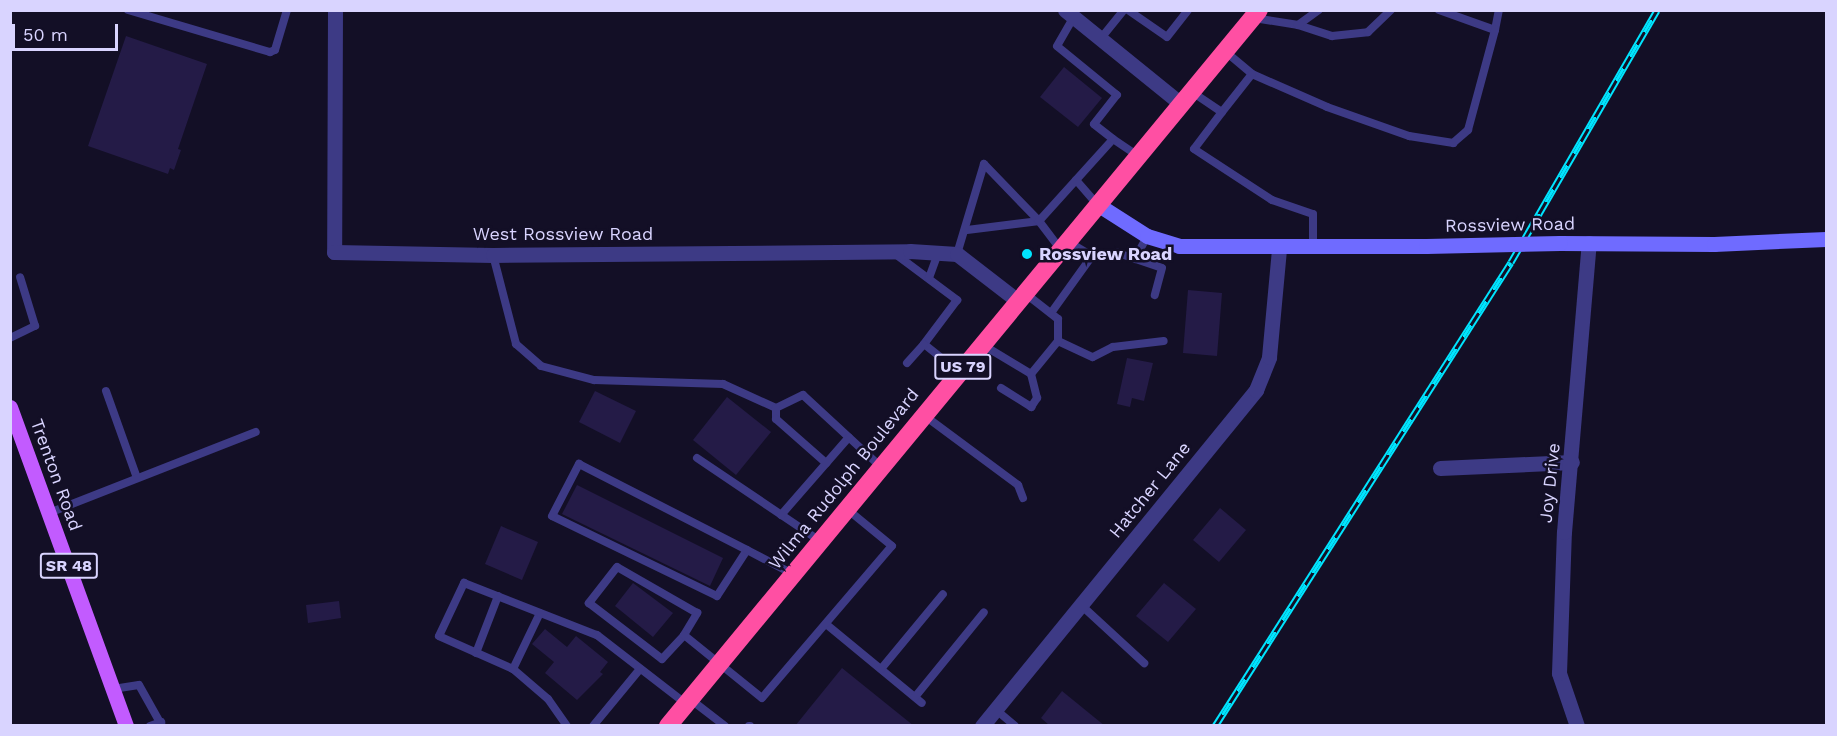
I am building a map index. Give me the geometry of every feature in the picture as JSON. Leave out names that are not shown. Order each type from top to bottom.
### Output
[{"type":"highway","name":"Wilma Rudolph Boulevard","points":[[668,726],[1137,155],[1256,14]]},
{"type":"main road","name":"Trenton Road","points":[[10,406],[126,726]]},
{"type":"street","name":"West Rossview Road","points":[[335,10],[334,252],[493,255],[890,251],[957,254]]},
{"type":"street","points":[[1070,14],[1186,98]]},
{"type":"street","name":"Rossview Road","points":[[1097,204],[1147,236],[1179,246],[1278,249],[1560,243],[1714,244],[1827,239]]},
{"type":"street","name":"Joy Drive","points":[[1577,726],[1559,673],[1564,532],[1572,462],[1589,243]]},
{"type":"street","name":"Hatcher Lane","points":[[982,726],[1256,390],[1269,357],[1278,249]]},
{"type":"street","points":[[957,254],[1021,297]]},
{"type":"street","points":[[1440,468],[1572,462]]},
{"type":"lane","points":[[128,10],[270,52],[275,50],[287,10]]},
{"type":"lane","points":[[1102,37],[1126,10],[1167,37],[1188,10]]},
{"type":"lane","points":[[1298,25],[1319,10]]},
{"type":"lane","points":[[1256,14],[1332,36],[1368,32],[1391,10]]},
{"type":"lane","points":[[1439,10],[1495,30]]},
{"type":"lane","points":[[1225,52],[1252,74],[1327,107],[1408,136],[1453,143],[1468,130],[1499,10]]},
{"type":"lane","points":[[1070,14],[1058,46],[1117,95],[1094,124],[1137,155]]},
{"type":"lane","points":[[1252,74],[1194,149],[1272,200],[1313,214],[1313,248]]},
{"type":"lane","points":[[1186,98],[1222,112]]},
{"type":"lane","points":[[967,230],[1039,221],[1113,139]]},
{"type":"lane","points":[[957,254],[967,230],[984,164],[1064,245],[1092,256],[1118,253],[1162,268],[1155,295]]},
{"type":"lane","points":[[1076,180],[1097,204]]},
{"type":"lane","points":[[1135,259],[1147,236]]},
{"type":"lane","points":[[890,251],[957,300],[907,363]]},
{"type":"lane","points":[[929,278],[938,253]]},
{"type":"lane","points":[[493,255],[516,344],[541,366],[594,380],[723,384],[776,408]]},
{"type":"lane","points":[[1051,313],[1092,256]]},
{"type":"lane","points":[[10,338],[35,326],[20,278]]},
{"type":"lane","points":[[1021,297],[1058,319],[1058,341],[1030,374]]},
{"type":"lane","points":[[1058,341],[1094,357],[1113,347],[1164,341]]},
{"type":"lane","points":[[924,344],[959,372]]},
{"type":"lane","points":[[982,344],[1030,374],[1037,398],[1032,407],[1001,388]]},
{"type":"lane","points":[[106,391],[137,478]]},
{"type":"lane","points":[[776,408],[803,395],[881,466]]},
{"type":"lane","points":[[776,408],[776,418],[826,463]]},
{"type":"lane","points":[[924,415],[1018,486],[1023,498]]},
{"type":"lane","points":[[49,513],[256,432]]},
{"type":"lane","points":[[781,514],[849,437]]},
{"type":"lane","points":[[697,458],[820,541]]},
{"type":"lane","points":[[747,550],[717,596],[552,516],[579,464],[747,550],[793,574]]},
{"type":"lane","points":[[684,636],[720,662],[762,698],[892,546],[846,508]]},
{"type":"lane","points":[[617,567],[697,613],[684,636],[662,659],[589,603],[617,567]]},
{"type":"lane","points":[[567,726],[548,699],[513,669],[439,636],[464,583],[597,635],[640,669],[725,726]]},
{"type":"lane","points":[[881,669],[943,594]]},
{"type":"lane","points":[[476,653],[498,596]]},
{"type":"lane","points":[[1081,605],[1144,663]]},
{"type":"lane","points":[[915,697],[984,612]]},
{"type":"lane","points":[[513,669],[540,613]]},
{"type":"lane","points":[[826,624],[922,703]]},
{"type":"lane","points":[[593,726],[640,669]]},
{"type":"lane","points":[[113,689],[139,685],[161,724],[150,726]]},
{"type":"lane","points":[[995,709],[1015,726]]},
{"type":"building","points":[[126,36],[207,64],[178,149],[181,150],[174,170],[170,168],[168,174],[88,146]]},
{"type":"building","points":[[1064,67],[1102,98],[1078,127],[1040,97]]},
{"type":"building","points":[[1188,290],[1222,293],[1217,356],[1183,353]]},
{"type":"building","points":[[1127,358],[1153,363],[1144,401],[1132,398],[1130,407],[1117,404]]},
{"type":"building","points":[[595,391],[636,411],[620,443],[579,422]]},
{"type":"building","points":[[727,397],[771,432],[736,475],[693,440]]},
{"type":"building","points":[[577,485],[723,558],[710,586],[562,514]]},
{"type":"building","points":[[1220,508],[1246,530],[1219,562],[1193,540]]},
{"type":"building","points":[[501,526],[538,542],[522,580],[485,564]]},
{"type":"building","points":[[633,583],[673,613],[653,637],[615,606]]},
{"type":"building","points":[[1164,583],[1196,609],[1168,642],[1136,616]]},
{"type":"building","points":[[339,601],[341,618],[308,623],[306,605]]},
{"type":"building","points":[[545,629],[567,647],[576,636],[608,662],[600,672],[603,674],[577,700],[545,673],[554,662],[532,644]]},
{"type":"building","points":[[842,668],[914,726],[795,726]]},
{"type":"building","points":[[1062,691],[1105,726],[1050,726],[1041,718]]},
{"type":"railway","points":[[1215,726],[1511,262],[1657,10]]},
{"type":"place","name":"Rossview Road","points":[[1027,254]]}]
